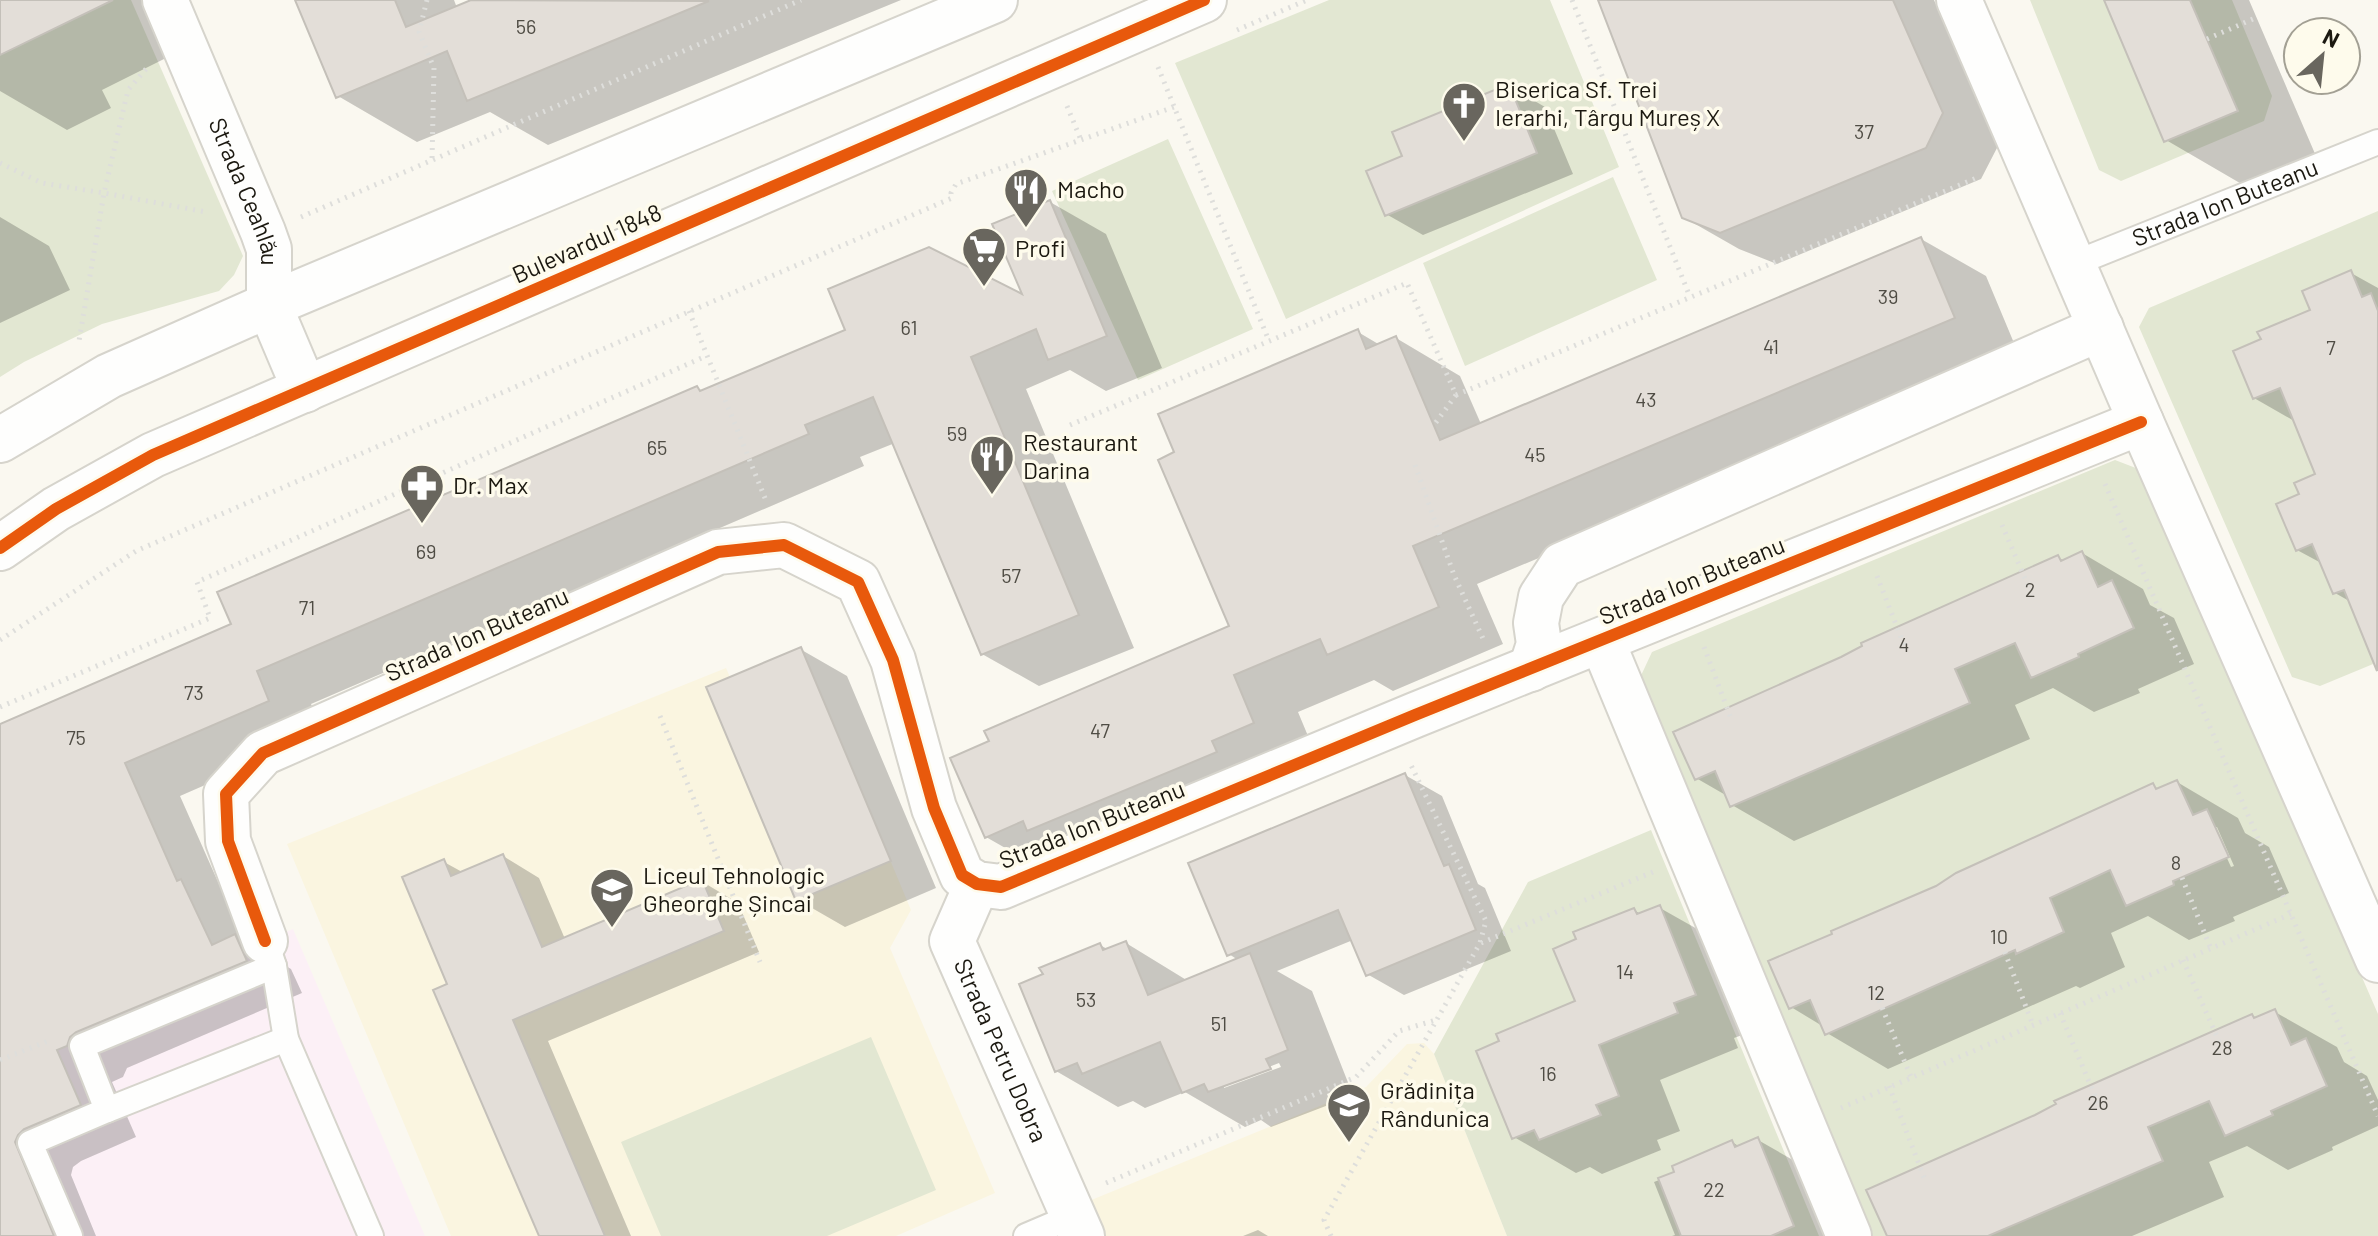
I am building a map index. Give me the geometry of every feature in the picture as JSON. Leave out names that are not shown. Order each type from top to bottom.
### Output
[{"type":"street","name":"Strada Ceahlău","points":[[165,0],[269,249],[269,305],[305,390]]},
{"type":"street","points":[[0,440],[109,376],[269,305],[995,0]]},
{"type":"street","name":"Bulevardul 1848","points":[[0,548],[56,509],[153,455],[1204,0]]},
{"type":"street","points":[[1959,0],[2378,960]]},
{"type":"street","points":[[1516,675],[1539,644],[1536,623],[1541,597],[1562,565],[2101,328]]},
{"type":"street","name":"Strada Ion Buteanu","points":[[270,954],[228,841],[226,794],[263,753],[718,552],[784,545],[858,582],[893,660],[934,808],[962,875],[977,884],[1001,887],[2141,422]]},
{"type":"street","name":"Strada Ion Buteanu","points":[[1602,641],[1849,1236]]},
{"type":"street","name":"Strada Petru Dobra","points":[[977,884],[952,941],[1078,1226]]},
{"type":"lane","name":"Strada Ion Buteanu","points":[[2073,264],[2378,142]]},
{"type":"lane","points":[[107,1110],[82,1046],[270,954],[286,1039],[371,1236]]},
{"type":"lane","points":[[70,1236],[30,1143],[286,1039]]},
{"type":"lane","name":"Strada Petru Dobra","points":[[1026,1236],[1078,1226]]},
{"type":"path","points":[[427,0],[419,32],[434,68],[432,160]]},
{"type":"path","points":[[293,221],[801,0]]},
{"type":"path","points":[[1572,0],[1690,297]]},
{"type":"path","points":[[2207,39],[2253,19]]},
{"type":"path","points":[[77,354],[104,193],[128,90],[152,62]]},
{"type":"path","points":[[1157,65],[1269,341]]},
{"type":"path","points":[[1064,97],[1081,140]]},
{"type":"path","points":[[0,640],[136,551],[952,198],[956,184],[1174,107]]},
{"type":"path","points":[[0,163],[42,183],[218,214]]},
{"type":"path","points":[[1434,425],[1456,395],[1979,177]]},
{"type":"path","points":[[1070,425],[1407,283],[1456,395]]},
{"type":"path","points":[[689,311],[784,545]]},
{"type":"path","points":[[0,707],[210,618],[197,582],[706,356]]},
{"type":"path","points":[[1415,465],[1454,575],[1516,675]]},
{"type":"path","points":[[2104,483],[2378,1116]]},
{"type":"path","points":[[1998,516],[2030,590]]},
{"type":"path","points":[[1876,573],[1904,645]]},
{"type":"path","points":[[1704,647],[1732,721]]},
{"type":"path","points":[[660,716],[760,962]]},
{"type":"path","points":[[1331,1236],[1324,1220],[1480,943],[1486,921],[1408,759]]},
{"type":"path","points":[[2176,863],[2211,949]]},
{"type":"path","points":[[1480,943],[1665,868]]},
{"type":"path","points":[[1839,1109],[2291,914]]},
{"type":"path","points":[[1999,937],[2033,1025]]},
{"type":"path","points":[[2183,960],[2222,1048]]},
{"type":"path","points":[[1876,993],[1911,1077]]},
{"type":"path","points":[[2060,1013],[2098,1103]]},
{"type":"path","points":[[1103,1184],[1356,1077],[1399,1031],[1438,1019]]},
{"type":"path","points":[[0,1060],[74,1030],[82,1046]]},
{"type":"path","points":[[1889,1086],[1925,1180]]},
{"type":"shaded area","name":"Liceul Tehnologic Gheorghe Șincai","points":[[801,647],[911,910],[890,948],[995,1193],[896,1236],[451,1236],[287,844],[726,668],[730,677]]},
{"type":"shaded area","points":[[293,929],[425,1236],[0,1236],[0,1077],[58,1052],[49,1034]]},
{"type":"shaded area","name":"Grădinița Rândunica","points":[[1424,1043],[1434,1054],[1507,1236],[1104,1236],[1089,1201],[1366,1087],[1407,1044]]},
{"type":"green space","points":[[0,0],[131,0],[243,256],[234,275],[219,291],[102,324],[0,377]]},
{"type":"green space","points":[[1329,0],[1550,0],[1619,167],[1286,319],[1175,63]]},
{"type":"green space","points":[[2030,0],[2104,0],[2165,142],[2237,111],[2190,0],[2232,0],[2272,96],[2264,121],[2121,181],[2099,170]]},
{"type":"green space","points":[[1168,139],[1253,329],[1138,380],[1052,191]]},
{"type":"green space","points":[[1613,177],[1657,280],[1465,366],[1423,263]]},
{"type":"green space","points":[[2378,211],[2378,662],[2320,686],[2292,677],[2139,327],[2149,308]]},
{"type":"green space","points":[[2115,460],[2141,470],[2378,1014],[2378,1236],[1872,1236],[1638,682],[1652,652]]},
{"type":"green space","points":[[1651,830],[1819,1236],[1507,1236],[1434,1054],[1528,882]]},
{"type":"green space","points":[[871,1037],[936,1190],[827,1236],[661,1236],[621,1142]]},
{"type":"building","points":[[0,0],[113,0],[0,55]]},
{"type":"building","points":[[295,0],[395,0],[406,27],[471,0],[709,1],[467,101],[447,51],[336,98]]},
{"type":"building","points":[[1598,0],[1893,0],[1943,113],[1926,148],[1720,233],[1682,218]]},
{"type":"building","points":[[2104,0],[2190,0],[2238,111],[2164,142]]},
{"type":"building","name":"Biserica Sf. Trei Ierarhi, Târgu Mureș X","points":[[1509,84],[1537,153],[1385,216],[1366,171],[1402,156],[1392,132]]},
{"type":"building","points":[[1050,200],[1107,336],[1048,360],[1036,329],[971,357],[1079,615],[981,655],[873,397],[805,425],[809,434],[257,671],[269,701],[125,763],[177,881],[181,879],[212,945],[235,934],[247,961],[76,1032],[67,1046],[57,1050],[81,1105],[24,1129],[15,1142],[54,1236],[0,1236],[0,724],[231,624],[217,592],[697,386],[700,391],[845,330],[828,289],[929,247],[1022,294],[992,224]]},
{"type":"building","points":[[1921,237],[1955,318],[1413,546],[1439,607],[1327,655],[1320,639],[1234,675],[1254,723],[1212,741],[1217,752],[1027,831],[1023,821],[985,838],[950,758],[989,741],[984,731],[1229,626],[1158,460],[1174,452],[1158,414],[1358,329],[1366,349],[1396,336],[1440,440]]},
{"type":"building","points":[[2351,270],[2362,297],[2371,293],[2378,311],[2377,671],[2344,590],[2333,594],[2312,544],[2296,551],[2276,504],[2299,494],[2294,483],[2315,474],[2280,388],[2253,399],[2233,351],[2261,339],[2257,332],[2310,310],[2302,291]]},
{"type":"building","points":[[2082,551],[2098,587],[2112,580],[2134,628],[2031,678],[2015,643],[1955,669],[1970,703],[1730,807],[1715,771],[1695,780],[1673,732],[2058,555],[2061,561]]},
{"type":"building","points":[[801,647],[891,861],[796,901],[706,687]]},
{"type":"building","points":[[1405,773],[1444,866],[1449,864],[1476,930],[1366,976],[1338,910],[1227,956],[1188,863]]},
{"type":"building","points":[[2177,780],[2193,815],[2207,809],[2229,857],[2126,906],[2110,870],[2050,898],[2064,932],[2016,954],[2015,950],[1825,1035],[1810,1000],[1789,1009],[1768,961],[1936,886],[1956,873],[2153,783],[2156,789]]},
{"type":"building","points":[[503,854],[542,947],[702,879],[724,931],[513,1020],[605,1236],[539,1236],[433,990],[447,984],[402,877],[444,859],[451,876]]},
{"type":"building","points":[[1660,905],[1696,995],[1674,1003],[1678,1013],[1599,1045],[1619,1096],[1596,1105],[1601,1115],[1539,1140],[1534,1130],[1512,1139],[1476,1051],[1499,1041],[1496,1034],[1575,1001],[1553,949],[1576,939],[1573,932],[1634,908],[1637,914]]},
{"type":"building","points":[[1126,941],[1148,995],[1250,953],[1288,1050],[1266,1059],[1271,1069],[1208,1092],[1204,1084],[1182,1093],[1160,1042],[1082,1074],[1077,1063],[1055,1072],[1019,984],[1043,974],[1039,968],[1100,943],[1103,950]]},
{"type":"building","points":[[2275,1009],[2291,1045],[2306,1038],[2327,1086],[2225,1136],[2209,1101],[2148,1127],[2163,1161],[1988,1236],[1887,1236],[1866,1190],[2035,1115],[2056,1104],[2054,1101],[2252,1014],[2254,1018]]},
{"type":"building","points":[[1758,1137],[1794,1226],[1771,1236],[1681,1236],[1658,1178],[1674,1172],[1672,1166],[1732,1140],[1735,1147]]},
{"type":"cycle path","points":[[0,548],[56,509],[153,455],[1204,0]]},
{"type":"cycle path","points":[[265,941],[228,841],[226,794],[263,753],[718,552],[784,545],[858,582],[893,660],[934,808],[962,875],[977,884],[1001,887],[1415,715],[2141,422]]},
{"type":"place","name":"Biserica Sf. Trei Ierarhi, Târgu Mureș X","points":[[1464,143]]},
{"type":"place","name":"Macho","points":[[1026,229]]},
{"type":"place","name":"Profi","points":[[984,288]]},
{"type":"place","name":"Restaurant Darina","points":[[992,496]]},
{"type":"place","name":"Dr. Max","points":[[422,525]]},
{"type":"place","name":"Liceul Tehnologic Gheorghe Șincai","points":[[612,929]]},
{"type":"place","name":"Grădinița Rândunica","points":[[1349,1144]]}]
